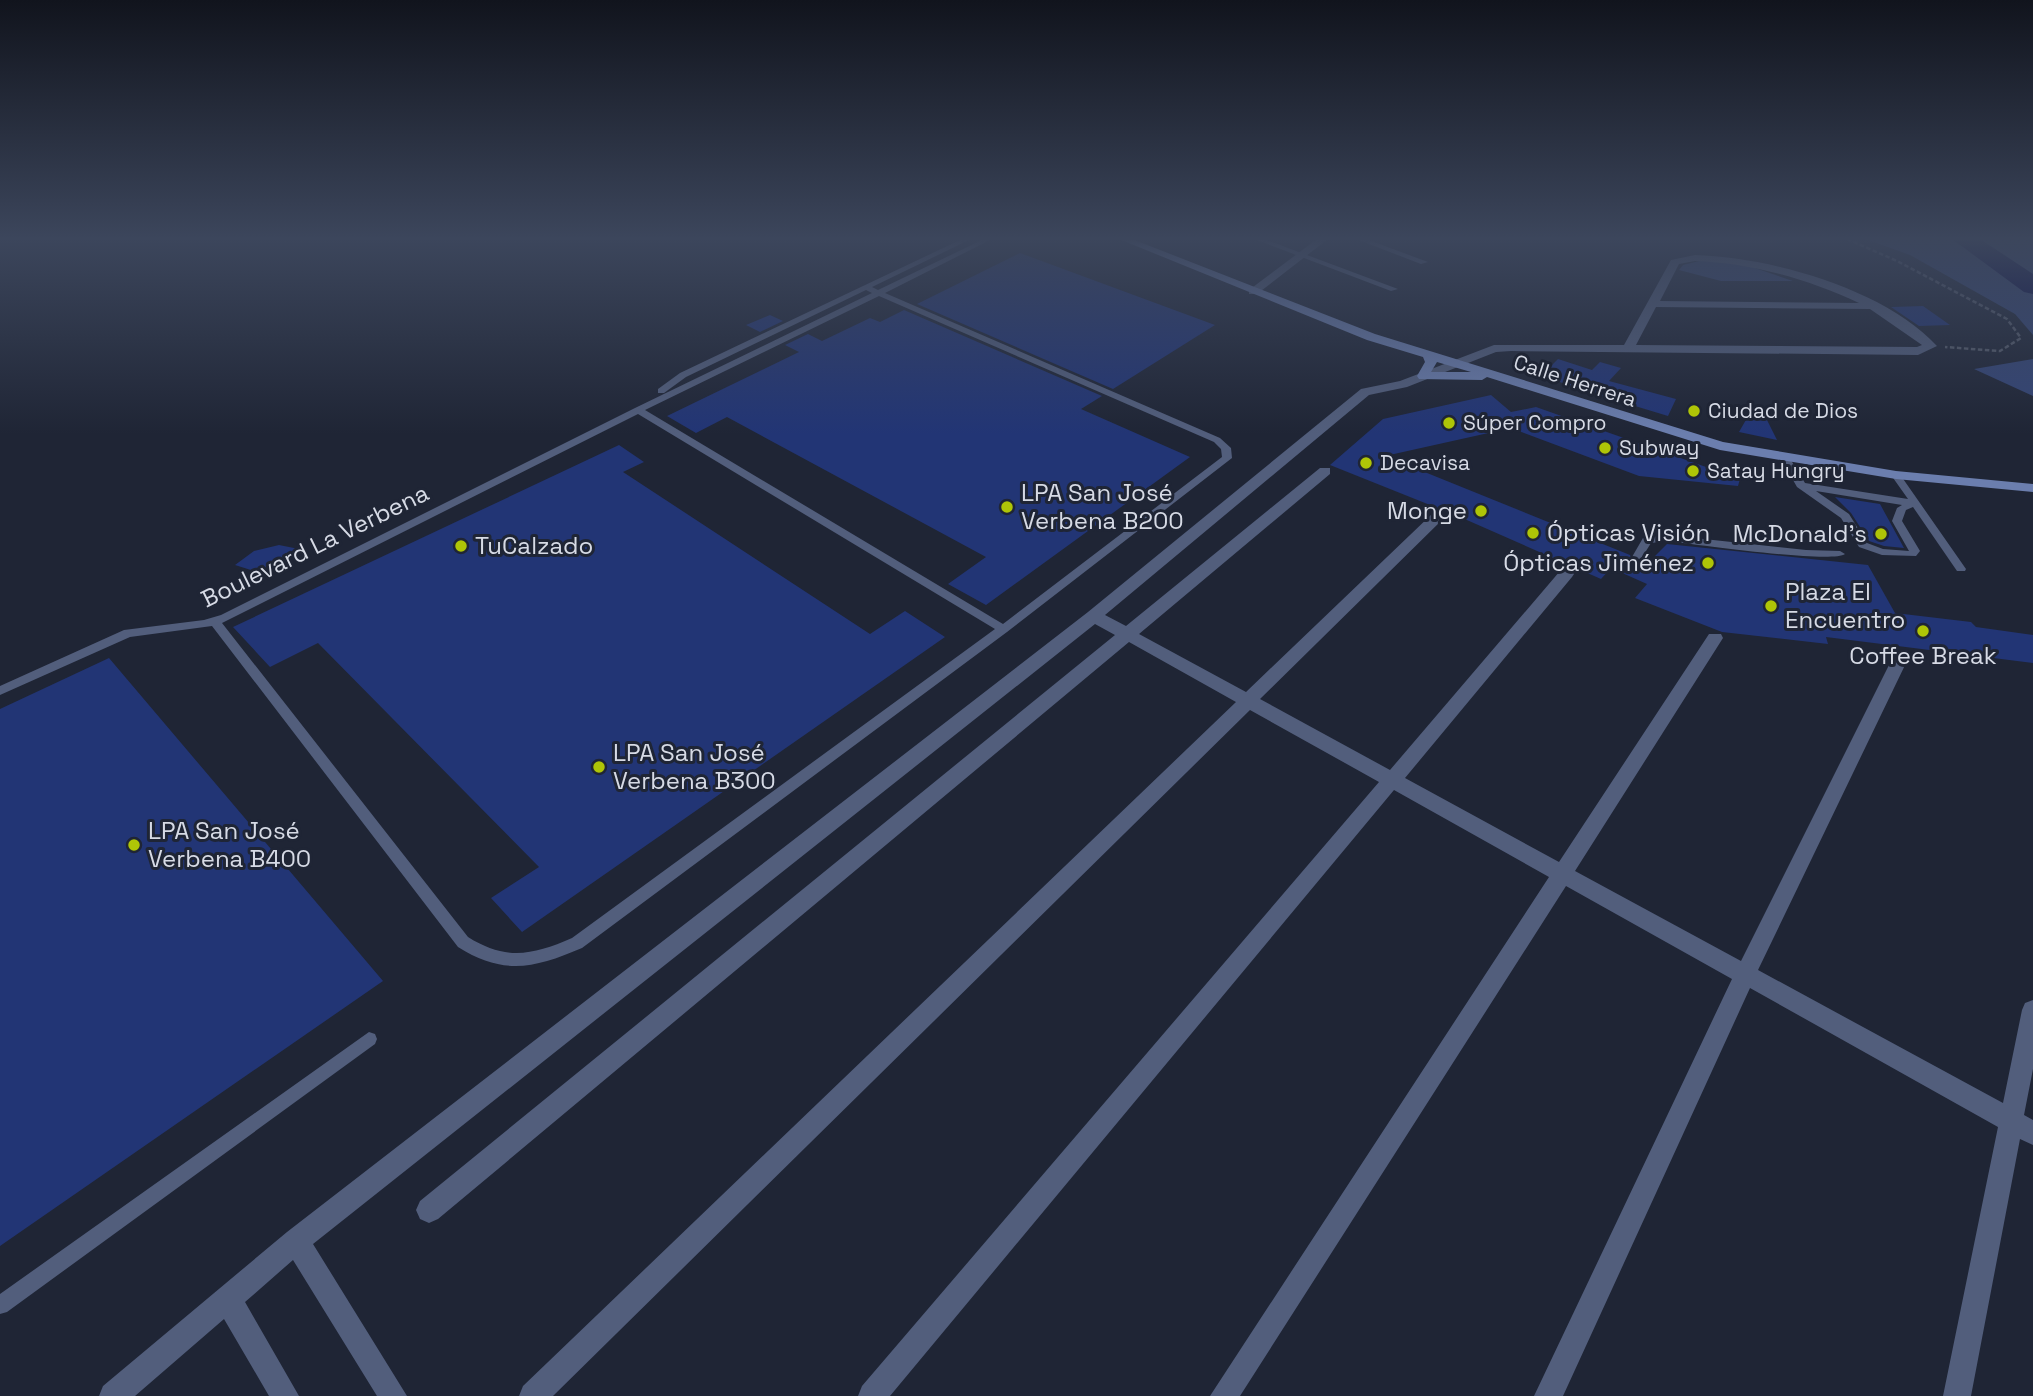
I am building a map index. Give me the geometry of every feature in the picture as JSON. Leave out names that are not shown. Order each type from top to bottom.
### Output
[{"type":"street","name":"Calle Herrera","points":[[1285,304],[1360,333],[1666,430],[1786,459],[1896,475],[2033,488]]},
{"type":"street","points":[[1629,347],[1653,304]]},
{"type":"street","points":[[1664,304],[1876,307]]},
{"type":"street","points":[[1868,304],[1931,346]]},
{"type":"street","points":[[113,1396],[296,1241],[1094,616],[1365,392],[1423,376],[1494,349],[1511,347],[1919,351],[1931,346]]},
{"type":"street","points":[[1423,376],[1431,362],[1428,354]]},
{"type":"street","points":[[1423,376],[1499,376]]},
{"type":"street","points":[[429,1210],[1325,471]]},
{"type":"street","points":[[533,1396],[1438,516]]},
{"type":"street","points":[[872,1396],[1566,574]]},
{"type":"street","points":[[1094,616],[2022,1127]]},
{"type":"street","points":[[1224,1396],[1715,638]]},
{"type":"street","points":[[1548,1396],[1745,975],[1899,661]]},
{"type":"street","points":[[1956,1396],[2022,1127],[2033,1010]]},
{"type":"street","points":[[296,1241],[393,1396]]},
{"type":"street","points":[[227,1298],[285,1396]]},
{"type":"lane","name":"Boulevard La Verbena","points":[[638,410],[683,374],[829,304]]},
{"type":"lane","name":"Boulevard La Verbena","points":[[0,691],[128,634],[214,621],[855,304]]},
{"type":"lane","points":[[214,621],[463,942],[479,954],[499,960],[550,954],[577,943],[1003,629],[1227,458],[1226,448],[1217,440],[904,304]]},
{"type":"lane","points":[[638,410],[1003,629]]},
{"type":"lane","points":[[1786,459],[1801,485],[1845,516],[1863,545],[1882,552],[1912,554],[1915,551],[1897,521],[1902,508],[1916,503]]},
{"type":"lane","points":[[1896,475],[1961,569]]},
{"type":"lane","points":[[1801,485],[1916,503]]},
{"type":"lane","points":[[1637,557],[1647,540],[1667,538],[1840,554]]},
{"type":"lane","points":[[0,1306],[369,1039]]},
{"type":"path","points":[[1931,346],[2000,351],[2021,338],[2007,319],[1979,304]]},
{"type":"shaded area","points":[[1997,304],[2033,304],[2033,335],[2015,314]]},
{"type":"shaded area","points":[[2033,359],[2033,396],[1974,369]]},
{"type":"building","points":[[917,304],[1159,304],[1215,325],[1113,389]]},
{"type":"building","points":[[1923,306],[1950,325],[1919,326],[1891,307]]},
{"type":"building","name":"LPA San José Verbena B200","points":[[904,310],[1102,396],[1081,409],[1190,457],[986,605],[948,584],[986,557],[727,417],[696,433],[667,416],[799,352],[785,345],[808,334],[822,341],[870,318],[880,322]]},
{"type":"building","points":[[770,315],[783,321],[760,332],[746,325]]},
{"type":"building","points":[[1558,359],[1592,370],[1600,362],[1621,368],[1609,381],[1676,399],[1668,416],[1602,396],[1605,385],[1597,394],[1541,376]]},
{"type":"building","points":[[1491,395],[1511,412],[1536,407],[1740,479],[1738,486],[1639,476],[1511,428],[1385,456],[1630,555],[1633,562],[1648,563],[1667,544],[1868,565],[1895,613],[1971,622],[1976,627],[2033,635],[2033,663],[1826,637],[1828,644],[1722,632],[1635,598],[1647,584],[1611,568],[1601,579],[1460,517],[1330,465],[1383,419]]},
{"type":"building","points":[[1751,411],[1764,414],[1777,440],[1739,432]]},
{"type":"building","name":"LPA San José Verbena B300","points":[[619,445],[644,462],[623,472],[870,634],[905,611],[945,637],[522,932],[491,898],[539,867],[318,643],[270,667],[233,627]]},
{"type":"building","name":"Plaza El Encuentro","points":[[1835,497],[1880,504],[1904,548],[1869,541],[1851,513]]},
{"type":"building","points":[[279,545],[299,549],[271,568],[254,571],[235,565],[254,551]]},
{"type":"building","name":"LPA San José Verbena B400","points":[[109,658],[383,981],[0,1246],[0,709]]},
{"type":"place","name":"Ciudad de Dios","points":[[1694,411]]},
{"type":"place","name":"Súper Compro","points":[[1449,423]]},
{"type":"place","name":"Subway","points":[[1605,448]]},
{"type":"place","name":"Decavisa","points":[[1366,463]]},
{"type":"place","name":"Satay Hungry","points":[[1693,471]]},
{"type":"place","name":"LPA San José Verbena B200","points":[[1007,507]]},
{"type":"place","name":"Monge","points":[[1481,511]]},
{"type":"place","name":"Ópticas Visión","points":[[1533,533]]},
{"type":"place","name":"McDonald's","points":[[1881,534]]},
{"type":"place","name":"TuCalzado","points":[[461,546]]},
{"type":"place","name":"Ópticas Jiménez","points":[[1708,563]]},
{"type":"place","name":"Plaza El Encuentro","points":[[1771,606]]},
{"type":"place","name":"Coffee Break","points":[[1923,631]]},
{"type":"place","name":"LPA San José Verbena B300","points":[[599,767]]},
{"type":"place","name":"LPA San José Verbena B400","points":[[134,845]]}]
